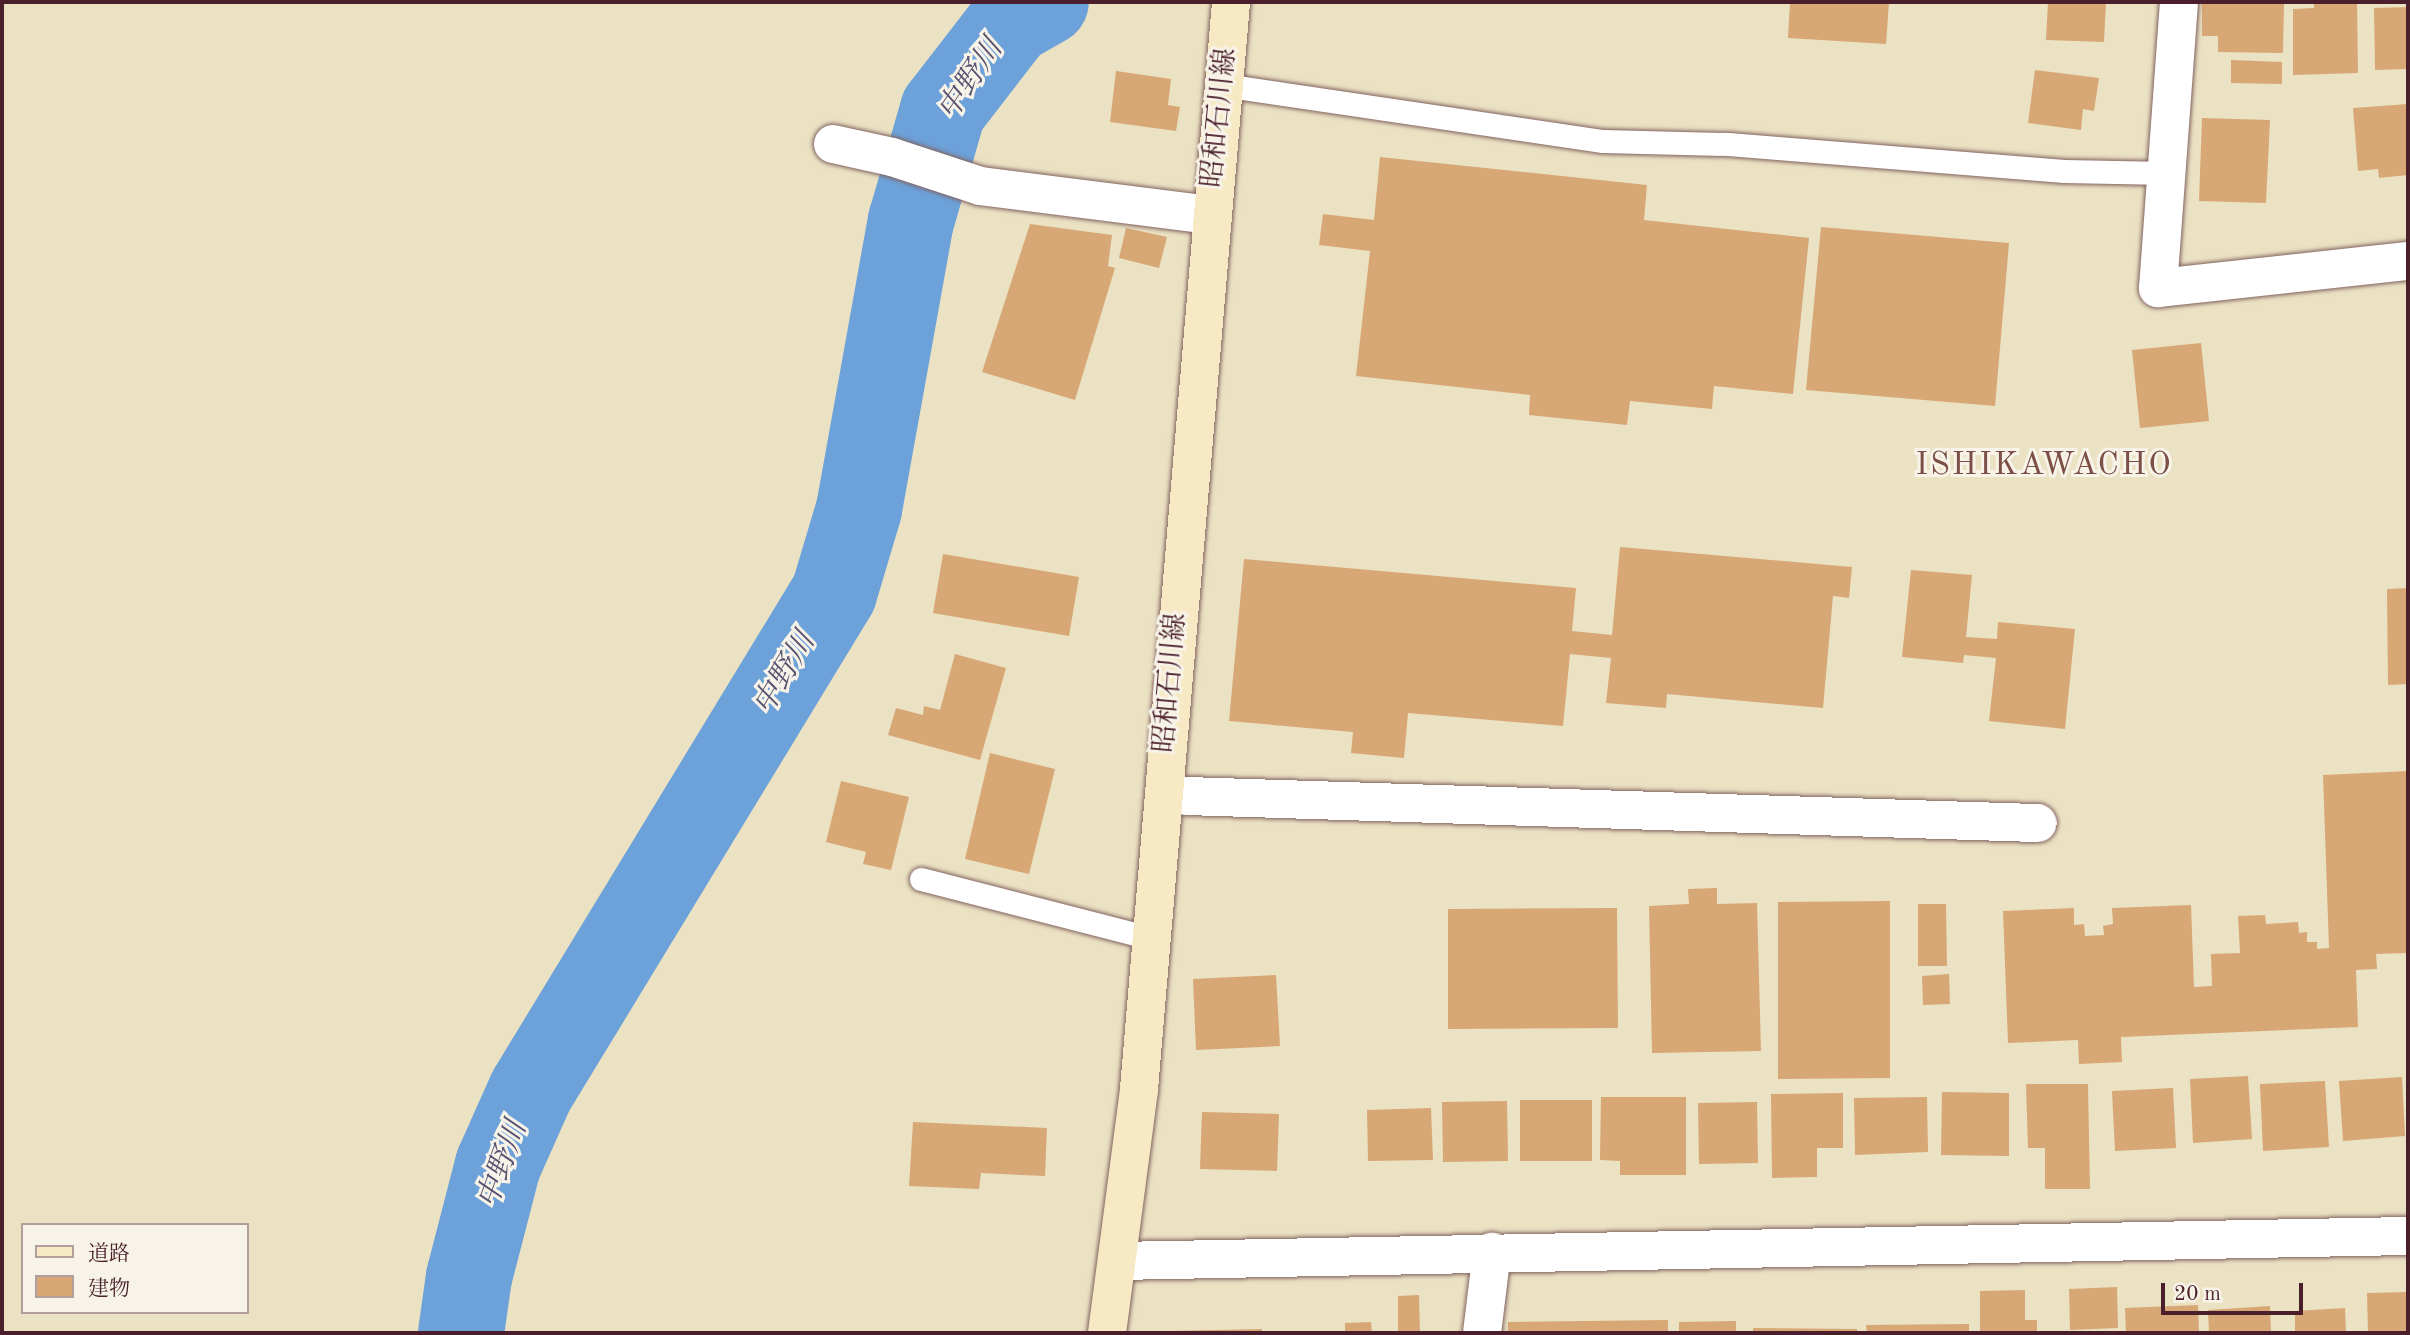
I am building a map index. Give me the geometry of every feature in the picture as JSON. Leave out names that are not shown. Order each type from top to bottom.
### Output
[{"type":"street","points":[[2179,2],[2158,288],[2408,261]]},
{"type":"street","name":"昭和石川線","points":[[1107,1333],[1139,1089],[1210,215],[1230,17]]},
{"type":"street","points":[[833,144],[892,157],[980,186],[1210,215]]},
{"type":"street","points":[[1186,796],[2038,823]]},
{"type":"street","points":[[1117,1261],[2408,1236]]},
{"type":"street","points":[[1482,1333],[1492,1252]]},
{"type":"lane","points":[[1223,85],[1603,141],[1728,144],[2064,171],[2168,173]]},
{"type":"lane","points":[[921,879],[1151,938]]},
{"type":"building","points":[[1790,2],[1889,2],[1886,44],[1788,38]]},
{"type":"building","points":[[2048,2],[2106,2],[2104,42],[2046,40]]},
{"type":"building","points":[[2202,2],[2284,2],[2283,53],[2218,52],[2218,36],[2202,36]]},
{"type":"building","points":[[2314,2],[2357,2],[2358,73],[2293,75],[2293,9],[2314,8]]},
{"type":"building","points":[[2408,7],[2408,69],[2375,70],[2374,8]]},
{"type":"building","points":[[2231,60],[2282,62],[2282,84],[2231,83]]},
{"type":"building","points":[[2035,70],[2099,78],[2094,111],[2083,109],[2081,130],[2028,123]]},
{"type":"building","points":[[1116,71],[1171,79],[1168,105],[1180,107],[1176,131],[1110,122]]},
{"type":"building","points":[[2408,104],[2408,175],[2379,178],[2378,169],[2358,171],[2353,108]]},
{"type":"building","points":[[2202,118],[2270,120],[2266,203],[2199,201]]},
{"type":"building","points":[[1380,157],[1647,185],[1644,220],[1809,238],[1793,394],[1714,386],[1712,409],[1630,401],[1627,425],[1529,415],[1530,395],[1356,376],[1370,251],[1319,245],[1323,214],[1374,220]]},
{"type":"building","points":[[1030,224],[1112,235],[1108,266],[1115,268],[1075,400],[982,372]]},
{"type":"building","points":[[1821,227],[2009,243],[1995,406],[1806,390]]},
{"type":"building","points":[[1126,228],[1167,237],[1159,268],[1119,258]]},
{"type":"building","points":[[2201,343],[2209,421],[2140,428],[2132,350]]},
{"type":"building","points":[[1620,547],[1852,567],[1849,598],[1833,596],[1823,708],[1667,694],[1666,708],[1606,703],[1611,658],[1570,654],[1563,726],[1408,713],[1404,758],[1351,753],[1353,732],[1229,721],[1244,559],[1576,588],[1572,631],[1612,635]]},
{"type":"building","points":[[943,554],[1079,577],[1069,636],[933,613]]},
{"type":"building","points":[[1911,570],[1972,575],[1966,637],[1997,639],[1998,622],[2075,629],[2065,729],[1989,721],[1996,658],[1964,655],[1963,663],[1902,657]]},
{"type":"building","points":[[2408,588],[2408,684],[2388,685],[2387,589]]},
{"type":"building","points":[[955,654],[1006,668],[980,760],[888,735],[896,708],[923,715],[924,706],[940,710]]},
{"type":"building","points":[[990,753],[1055,769],[1029,874],[965,859]]},
{"type":"building","points":[[2408,771],[2408,953],[2376,954],[2377,969],[2356,970],[2358,1027],[2121,1037],[2122,1062],[2079,1064],[2078,1040],[2008,1043],[2003,911],[2074,908],[2074,925],[2084,924],[2085,936],[2104,935],[2103,926],[2113,924],[2112,908],[2191,905],[2194,987],[2212,986],[2211,954],[2240,953],[2238,916],[2265,915],[2266,924],[2298,922],[2299,933],[2307,932],[2307,942],[2317,942],[2317,949],[2329,948],[2323,775]]},
{"type":"building","points":[[841,781],[909,797],[891,870],[863,864],[866,852],[826,842]]},
{"type":"building","points":[[1717,888],[1717,904],[1757,903],[1761,1051],[1652,1053],[1649,906],[1689,904],[1688,889]]},
{"type":"building","points":[[1890,901],[1890,1078],[1778,1079],[1778,902]]},
{"type":"building","points":[[1918,904],[1946,904],[1947,966],[1918,966]]},
{"type":"building","points":[[1617,908],[1618,1028],[1448,1029],[1448,909]]},
{"type":"building","points":[[1949,974],[1950,1004],[1923,1005],[1922,976]]},
{"type":"building","points":[[1276,975],[1280,1046],[1196,1050],[1193,979]]},
{"type":"building","points":[[2248,1076],[2252,1139],[2193,1143],[2190,1079]]},
{"type":"building","points":[[2402,1077],[2405,1136],[2343,1141],[2339,1081]]},
{"type":"building","points":[[2325,1081],[2329,1147],[2263,1151],[2260,1084]]},
{"type":"building","points":[[2026,1084],[2088,1084],[2090,1189],[2045,1189],[2045,1148],[2028,1148]]},
{"type":"building","points":[[2173,1088],[2176,1148],[2115,1151],[2112,1091]]},
{"type":"building","points":[[1942,1092],[2009,1093],[2009,1156],[1941,1155]]},
{"type":"building","points":[[1843,1093],[1843,1148],[1817,1148],[1817,1177],[1772,1178],[1771,1094]]},
{"type":"building","points":[[1601,1097],[1686,1097],[1686,1175],[1620,1175],[1620,1161],[1600,1160]]},
{"type":"building","points":[[1927,1097],[1928,1152],[1855,1155],[1854,1098]]},
{"type":"building","points":[[1520,1100],[1592,1100],[1592,1161],[1520,1161]]},
{"type":"building","points":[[1507,1101],[1508,1161],[1443,1162],[1442,1102]]},
{"type":"building","points":[[1757,1102],[1758,1163],[1699,1164],[1698,1103]]},
{"type":"building","points":[[1431,1108],[1433,1160],[1368,1161],[1367,1110]]},
{"type":"building","points":[[1202,1112],[1279,1114],[1277,1171],[1200,1169]]},
{"type":"building","points":[[913,1122],[1047,1128],[1045,1176],[981,1173],[979,1189],[909,1186]]},
{"type":"building","points":[[2117,1287],[2118,1328],[2070,1330],[2069,1289]]},
{"type":"building","points":[[2025,1290],[2025,1320],[2037,1320],[2037,1333],[1980,1333],[1980,1291]]},
{"type":"building","points":[[2408,1292],[2408,1333],[2368,1333],[2367,1293]]},
{"type":"building","points":[[1419,1295],[1420,1333],[1398,1333],[1398,1296]]},
{"type":"building","points":[[2198,1305],[2199,1333],[2126,1333],[2125,1308]]},
{"type":"building","points":[[2270,1306],[2271,1333],[2209,1333],[2208,1310]]},
{"type":"building","points":[[2345,1308],[2346,1333],[2295,1333],[2295,1311]]},
{"type":"building","points":[[1668,1320],[1668,1333],[1508,1333],[1508,1322]]},
{"type":"building","points":[[1736,1321],[1736,1333],[1679,1333],[1679,1322]]},
{"type":"building","points":[[1371,1322],[1372,1333],[1345,1333],[1345,1323]]},
{"type":"building","points":[[1969,1324],[1969,1333],[1867,1333],[1866,1325]]},
{"type":"building","points":[[1753,1328],[1857,1329],[1857,1333],[1753,1333]]},
{"type":"building","points":[[1262,1329],[1262,1333],[1166,1333],[1166,1331]]},
{"type":"waterway","name":"中野川","points":[[461,1333],[469,1277],[498,1165],[531,1091],[834,593],[859,509],[911,221],[943,110],[1011,22],[1046,2]]},
{"type":"district","name":"ISHIKAWACHO","points":[[2044,466]]}]
